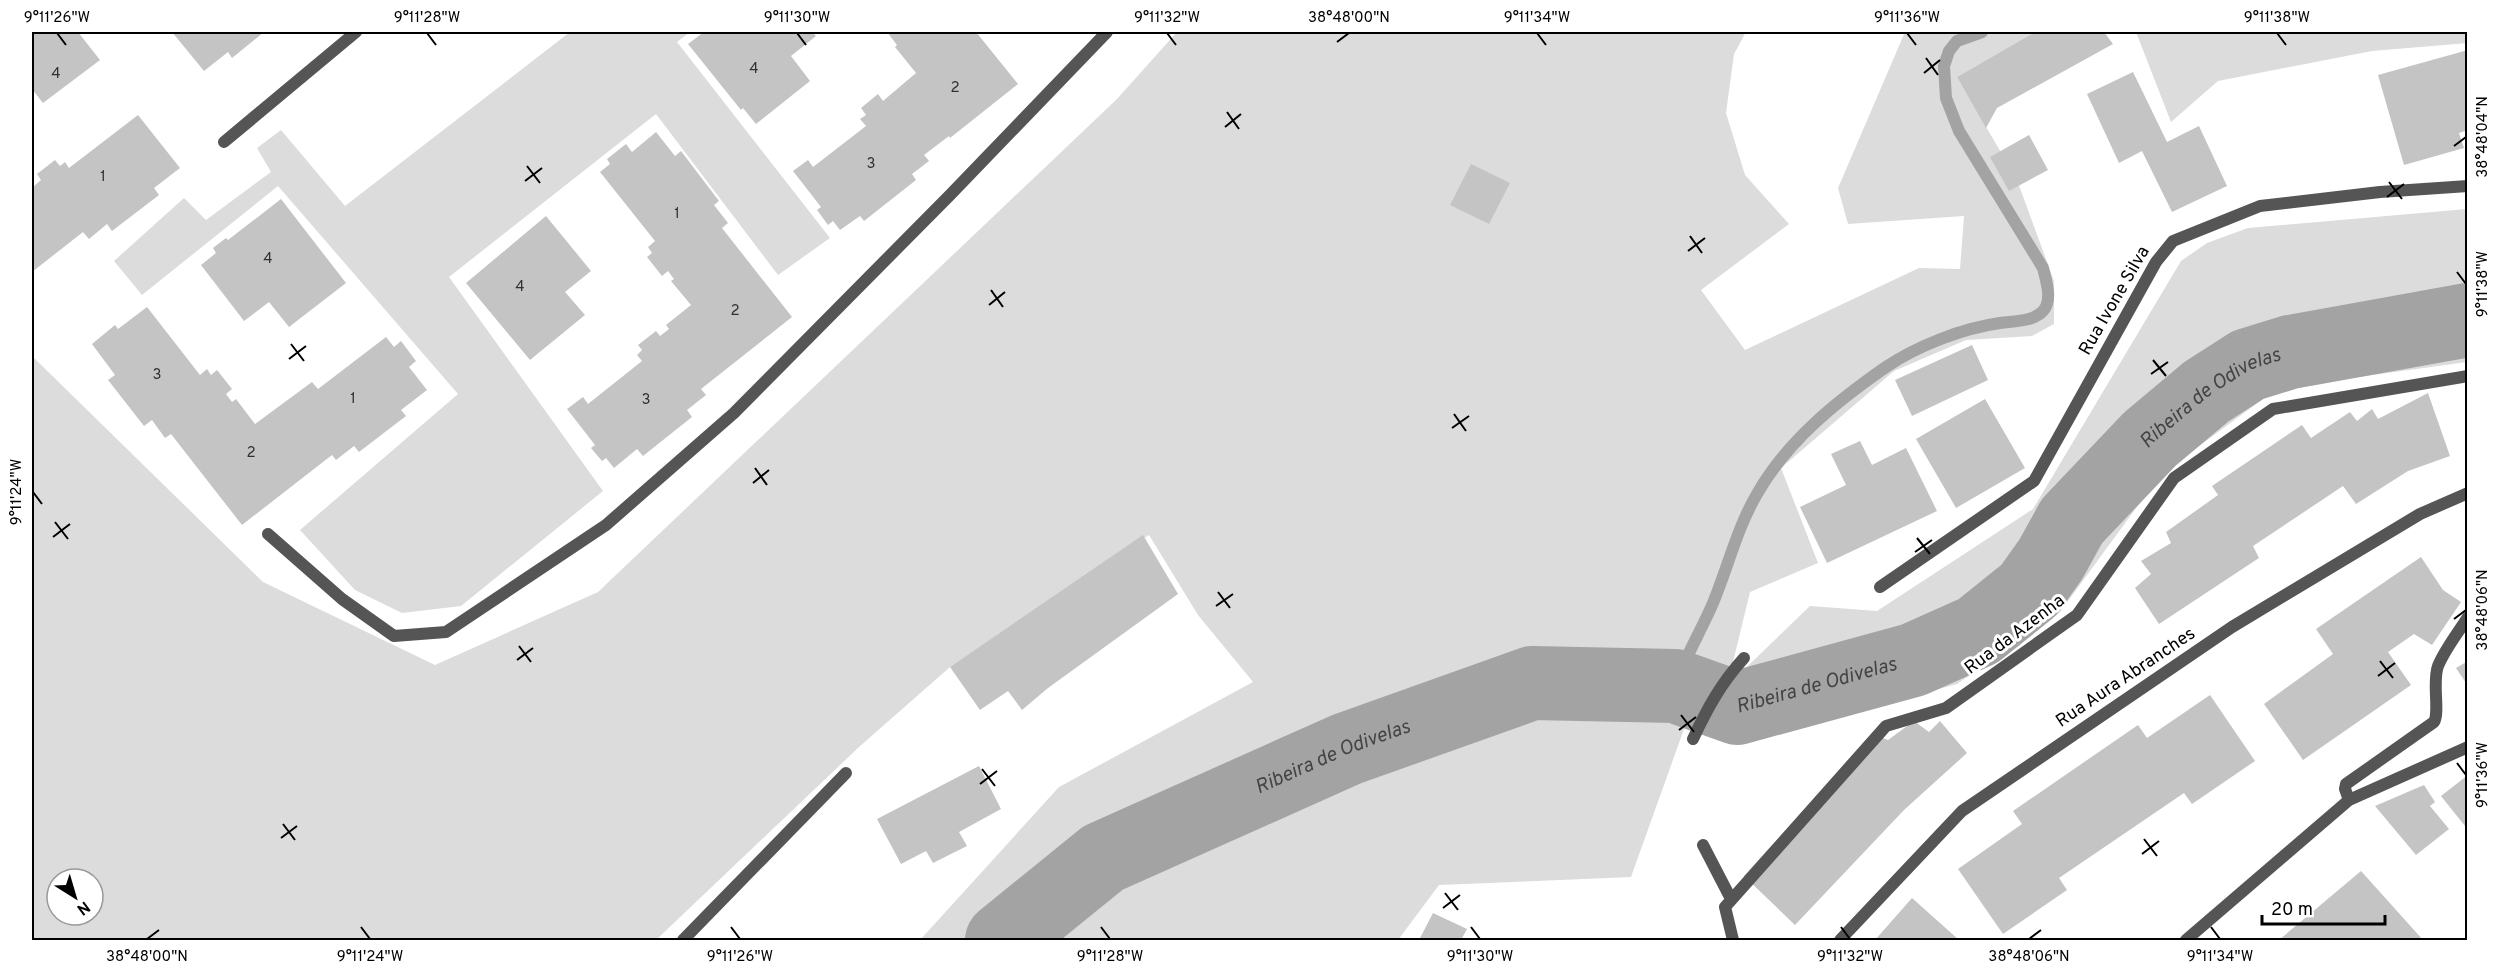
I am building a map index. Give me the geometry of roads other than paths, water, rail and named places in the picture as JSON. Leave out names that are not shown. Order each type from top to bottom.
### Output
[{"type":"street","points":[[224,142],[356,32]]},
{"type":"street","points":[[268,534],[342,598],[394,636],[446,632],[606,525],[734,413],[950,195],[1107,32]]},
{"type":"street","name":"Rua Ivone Silva","points":[[1880,586],[2034,481],[2156,261],[2173,241],[2260,206],[2380,192],[2468,186]]},
{"type":"street","name":"Rua da Azenha","points":[[1731,899],[1886,726],[1946,708],[2077,615],[2174,478],[2273,409],[2468,376]]},
{"type":"street","name":"Rua Aura Abranches","points":[[1840,940],[1962,811],[2232,627],[2420,514],[2468,493]]},
{"type":"street","points":[[2349,800],[2345,789],[2346,784],[2434,722],[2437,717],[2434,692],[2438,667],[2468,617]]},
{"type":"street","points":[[1693,739],[1709,704],[1725,679],[1744,658]]},
{"type":"street","points":[[2186,940],[2349,800],[2468,747]]},
{"type":"street","points":[[683,940],[846,773]]},
{"type":"street","points":[[1704,845],[1731,899],[1725,907],[1733,940]]},
{"type":"waterway","points":[[1675,686],[1713,603],[1750,507],[1769,475],[1798,439],[1849,394],[1898,359],[1941,339],[1971,329],[2034,317],[2046,307],[2048,290],[2043,268],[1959,131],[1946,98],[1944,66],[1949,51],[1957,41],[1982,32]]},
{"type":"waterway","name":"Ribeira de Odivelas","points":[[1002,940],[1103,858],[1347,749],[1532,683],[1675,686],[1737,708],[1913,660],[1978,631],[2029,590],[2051,559],[2072,521],[2150,439],[2206,392],[2248,365],[2290,352],[2468,320]]}]
